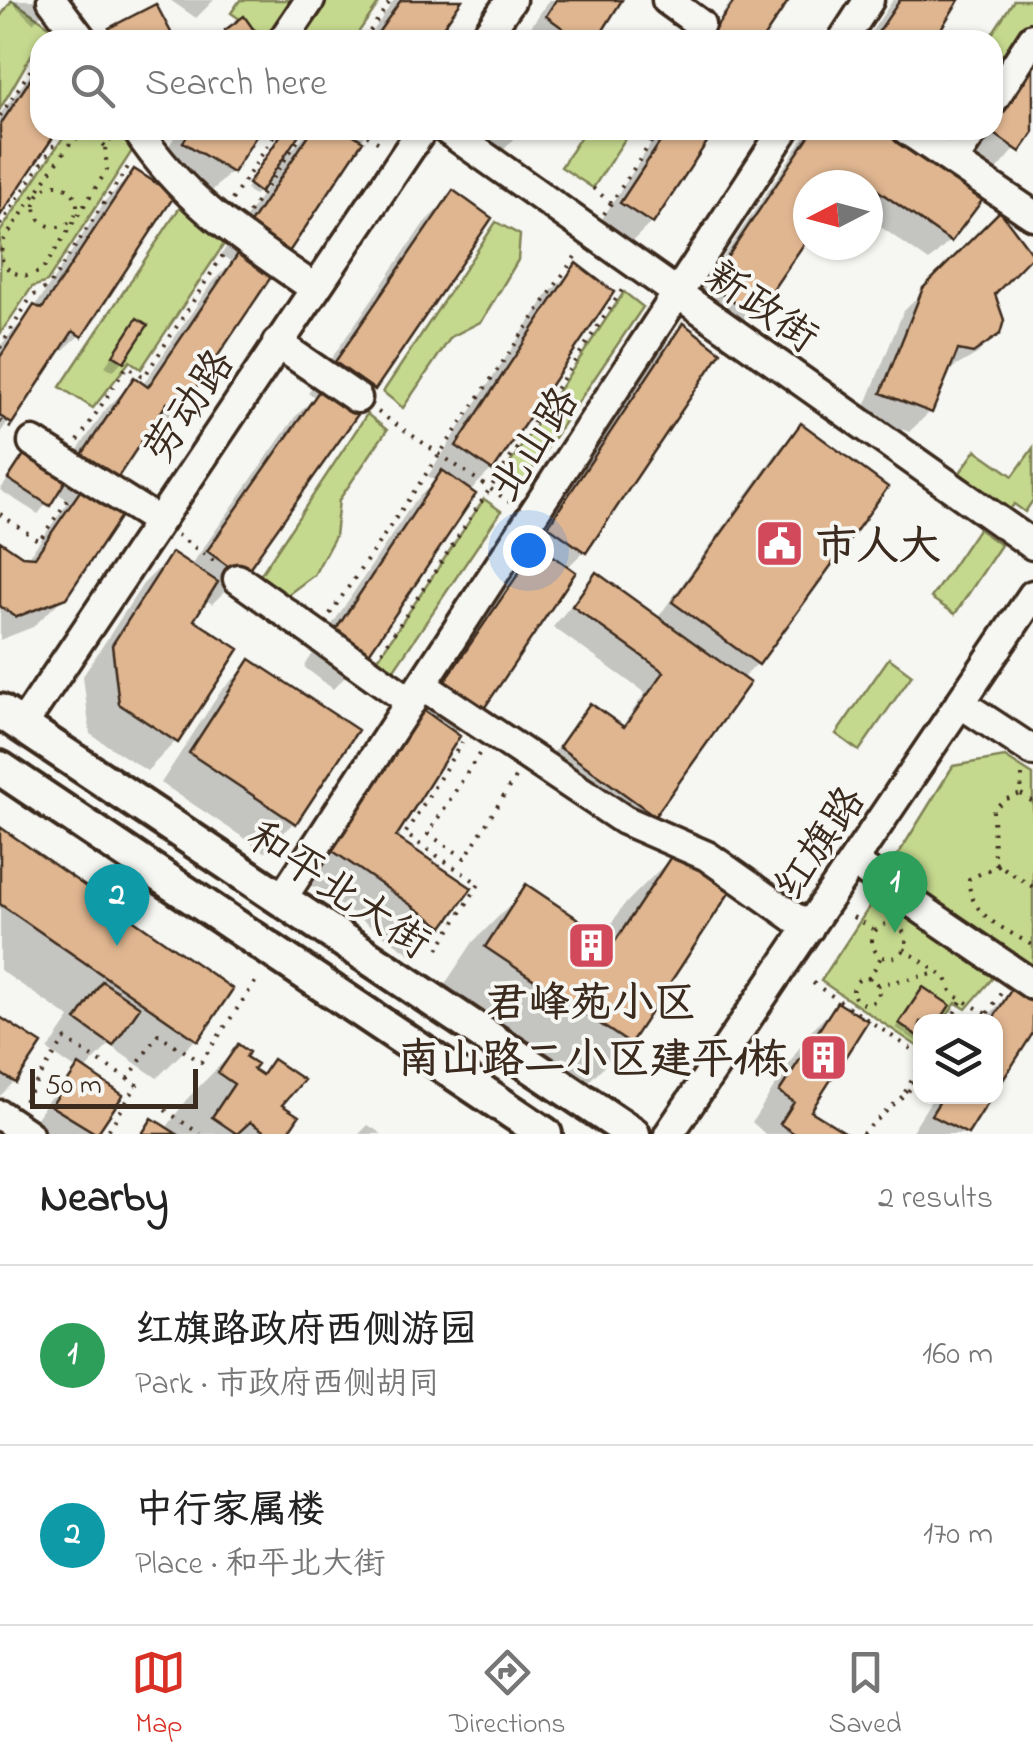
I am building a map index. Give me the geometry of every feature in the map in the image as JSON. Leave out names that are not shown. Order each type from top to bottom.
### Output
[{"type":"main road","name":"和平北大街","points":[[11,718],[633,1134]]},
{"type":"main road","points":[[0,768],[545,1134]]},
{"type":"street","points":[[52,0],[74,30]]},
{"type":"street","points":[[291,30],[310,0]]},
{"type":"street","points":[[490,30],[510,0]]},
{"type":"street","points":[[849,30],[869,0]]},
{"type":"street","points":[[1003,84],[1033,38]]},
{"type":"street","points":[[144,140],[167,174],[235,222],[314,288]]},
{"type":"street","name":"劳动路","points":[[11,718],[158,521],[415,140]]},
{"type":"street","name":"新政街","points":[[461,140],[1033,545]]},
{"type":"street","name":"北山路","points":[[281,900],[777,140]]},
{"type":"street","points":[[922,140],[1033,216]]},
{"type":"street","points":[[954,162],[968,140]]},
{"type":"street","points":[[276,343],[357,398]]},
{"type":"street","points":[[33,442],[158,521]]},
{"type":"street","points":[[230,573],[369,672],[416,693],[624,820],[707,856],[809,928]]},
{"type":"street","name":"红旗路","points":[[669,1134],[1033,595]]},
{"type":"street","points":[[960,702],[1028,758]]},
{"type":"street","points":[[853,862],[1024,979]]},
{"type":"path","points":[[371,30],[391,0]]},
{"type":"path","points":[[0,116],[30,71]]},
{"type":"path","points":[[0,225],[57,140]]},
{"type":"path","points":[[72,140],[4,240],[0,256],[10,272],[27,276],[42,271],[107,170],[105,146],[98,140]]},
{"type":"path","points":[[0,348],[32,297],[49,286],[139,140]]},
{"type":"path","points":[[0,514],[39,542],[127,366],[144,378],[235,222],[273,140]]},
{"type":"path","points":[[235,222],[297,140]]},
{"type":"path","points":[[374,140],[390,150]]},
{"type":"path","points":[[316,634],[653,140]]},
{"type":"path","points":[[57,184],[70,190],[78,202],[76,216],[65,226],[46,225],[36,214],[38,194],[57,184]]},
{"type":"path","points":[[593,188],[611,203]]},
{"type":"path","points":[[369,672],[638,266]]},
{"type":"path","points":[[382,415],[532,517]]},
{"type":"path","points":[[190,544],[230,573]]},
{"type":"path","points":[[438,949],[479,884],[405,834],[466,736]]},
{"type":"path","points":[[492,761],[480,753],[428,834],[465,858],[517,777],[505,769]]},
{"type":"path","points":[[1021,794],[1028,758]]},
{"type":"path","points":[[1021,794],[1033,802]]},
{"type":"path","points":[[1021,794],[1004,800],[993,810],[994,862],[1033,887]]},
{"type":"path","points":[[998,865],[970,879],[969,892],[989,922],[1033,946]]},
{"type":"path","points":[[853,917],[875,930]]},
{"type":"path","points":[[888,923],[899,926],[906,935],[904,949],[893,958],[882,956],[872,943],[875,930],[888,923]]},
{"type":"path","points":[[904,949],[939,973],[952,994],[987,1014],[1024,979]]},
{"type":"path","points":[[869,979],[882,956]]},
{"type":"path","points":[[877,985],[874,1001],[859,1002],[854,988],[858,981],[869,979],[877,985],[939,973]]},
{"type":"path","points":[[128,1079],[158,1034],[201,1062],[256,981]]},
{"type":"path","points":[[813,983],[913,1050]]},
{"type":"path","points":[[954,1014],[962,1000]]},
{"type":"path","points":[[13,1124],[65,1039],[137,1085],[106,1134]]},
{"type":"path","points":[[902,1097],[913,1078]]},
{"type":"path","points":[[862,1134],[913,1087]]},
{"type":"path","points":[[164,1110],[200,1134]]},
{"type":"green space","points":[[12,0],[52,28],[30,30],[30,57],[0,109],[0,17]]},
{"type":"green space","points":[[240,0],[381,0],[360,30],[256,30],[231,13]]},
{"type":"green space","points":[[1014,0],[1033,0],[1033,29],[1003,75],[1003,30],[994,30]]},
{"type":"green space","points":[[61,140],[126,140],[132,151],[47,282],[32,287],[0,334],[0,232]]},
{"type":"green space","points":[[579,140],[624,140],[593,188],[561,167]]},
{"type":"green space","points":[[182,204],[228,238],[141,369],[130,361],[93,408],[60,387]]},
{"type":"green space","points":[[496,222],[520,235],[518,260],[482,321],[451,337],[403,408],[383,392]]},
{"type":"green space","points":[[624,292],[643,307],[521,486],[503,474]]},
{"type":"green space","points":[[367,414],[387,430],[339,500],[335,536],[314,575],[278,602],[253,586]]},
{"type":"green space","points":[[1033,448],[1033,500],[1025,512],[1014,504],[1010,510],[959,474],[976,450],[1013,476]]},
{"type":"green space","points":[[484,499],[501,511],[387,680],[369,672]]},
{"type":"green space","points":[[978,529],[1001,545],[955,614],[931,598]]},
{"type":"green space","points":[[889,658],[912,675],[859,751],[836,734]]},
{"type":"green space","points":[[1005,757],[1033,775],[1033,968],[888,871],[953,766]]},
{"type":"green space","points":[[879,892],[997,973],[966,1009],[956,1003],[948,1014],[913,1014],[913,1043],[821,981]]},
{"type":"building","points":[[401,0],[462,0],[441,30],[380,30]]},
{"type":"building","points":[[556,0],[622,0],[603,30],[565,30],[546,16]]},
{"type":"building","points":[[735,0],[789,0],[769,30],[714,30]]},
{"type":"building","points":[[900,0],[959,0],[940,30],[880,30]]},
{"type":"building","points":[[156,4],[170,30],[110,30]]},
{"type":"building","points":[[244,16],[254,30],[225,30]]},
{"type":"building","points":[[1033,44],[1033,133],[1020,152],[1003,140],[1003,90]]},
{"type":"building","points":[[30,80],[30,140],[51,140],[0,216],[0,125]]},
{"type":"building","points":[[184,140],[254,140],[233,173]]},
{"type":"building","points":[[277,140],[295,140],[260,193],[248,184]]},
{"type":"building","points":[[305,140],[363,141],[289,252],[249,225]]},
{"type":"building","points":[[661,140],[708,140],[653,224],[620,203]]},
{"type":"building","points":[[806,140],[901,140],[984,198],[951,242],[883,194],[883,170],[793,170],[793,260],[754,317],[721,293],[716,274]]},
{"type":"building","points":[[134,169],[175,195],[82,337],[73,331],[12,424],[0,416],[0,357],[34,305],[42,309]]},
{"type":"building","points":[[453,190],[492,218],[375,390],[335,362]]},
{"type":"building","points":[[1000,211],[1033,255],[995,294],[1004,320],[1000,334],[973,353],[958,350],[932,413],[881,393],[923,288]]},
{"type":"building","points":[[242,248],[275,271],[180,412],[167,403],[114,483],[79,459],[134,377],[148,387]]},
{"type":"building","points":[[576,263],[614,292],[493,471],[456,446]]},
{"type":"building","points":[[137,318],[148,325],[124,362],[113,355]]},
{"type":"building","points":[[683,323],[721,352],[586,553],[548,526]]},
{"type":"building","points":[[324,384],[361,410],[243,577],[207,551]]},
{"type":"building","name":"市人大","points":[[801,423],[888,487],[759,665],[672,602]]},
{"type":"building","points":[[25,453],[66,480],[50,506],[8,479]]},
{"type":"building","points":[[442,470],[476,494],[364,661],[331,637]]},
{"type":"building","points":[[89,478],[129,504],[66,598],[16,617],[0,606],[0,541],[22,556],[35,557]]},
{"type":"building","points":[[538,545],[576,572],[479,716],[441,687]]},
{"type":"building","points":[[172,552],[218,582],[194,620],[239,649],[178,743],[119,704],[112,645]]},
{"type":"building","points":[[596,572],[750,683],[655,816],[559,747],[590,703],[624,727],[664,672],[572,606]]},
{"type":"building","points":[[250,659],[358,730],[296,824],[189,753]]},
{"type":"building","points":[[421,708],[460,736],[396,837],[472,888],[443,927],[327,847]]},
{"type":"building","points":[[0,827],[233,989],[198,1041],[0,904]]},
{"type":"building","name":"君峰苑小区","points":[[676,849],[733,887],[630,1044],[485,947],[526,884],[614,943]]},
{"type":"building","points":[[102,981],[140,1007],[113,1046],[76,1020]]},
{"type":"building","points":[[1014,985],[1033,998],[1033,1033],[1003,1080],[1003,1014],[996,1014]]},
{"type":"building","points":[[923,987],[950,1005],[944,1014],[913,1014],[913,1033],[899,1023]]},
{"type":"building","name":"南山路二小区建平1栋","points":[[837,1002],[868,1021],[811,1111],[848,1134],[795,1134],[780,1124],[794,1102],[779,1092]]},
{"type":"building","points":[[0,1017],[42,1044],[16,1083],[0,1073]]},
{"type":"building","points":[[238,1044],[249,1052],[246,1057],[257,1064],[253,1069],[262,1075],[273,1059],[304,1080],[282,1105],[299,1116],[287,1134],[268,1134],[250,1122],[237,1134],[212,1117],[234,1084],[218,1073]]},
{"type":"building","points":[[79,1065],[123,1095],[97,1134],[51,1106]]},
{"type":"building","points":[[938,1104],[987,1104],[968,1134],[931,1115]]},
{"type":"building","points":[[152,1118],[177,1134],[142,1134]]},
{"type":"place","name":"市人大","points":[[780,544]]},
{"type":"place","name":"红旗路政府西侧游园","points":[[895,933]]},
{"type":"place","name":"君峰苑小区","points":[[591,945]]},
{"type":"place","name":"中行家属楼","points":[[117,946]]},
{"type":"place","name":"南山路二小区建平1栋","points":[[824,1057]]}]
